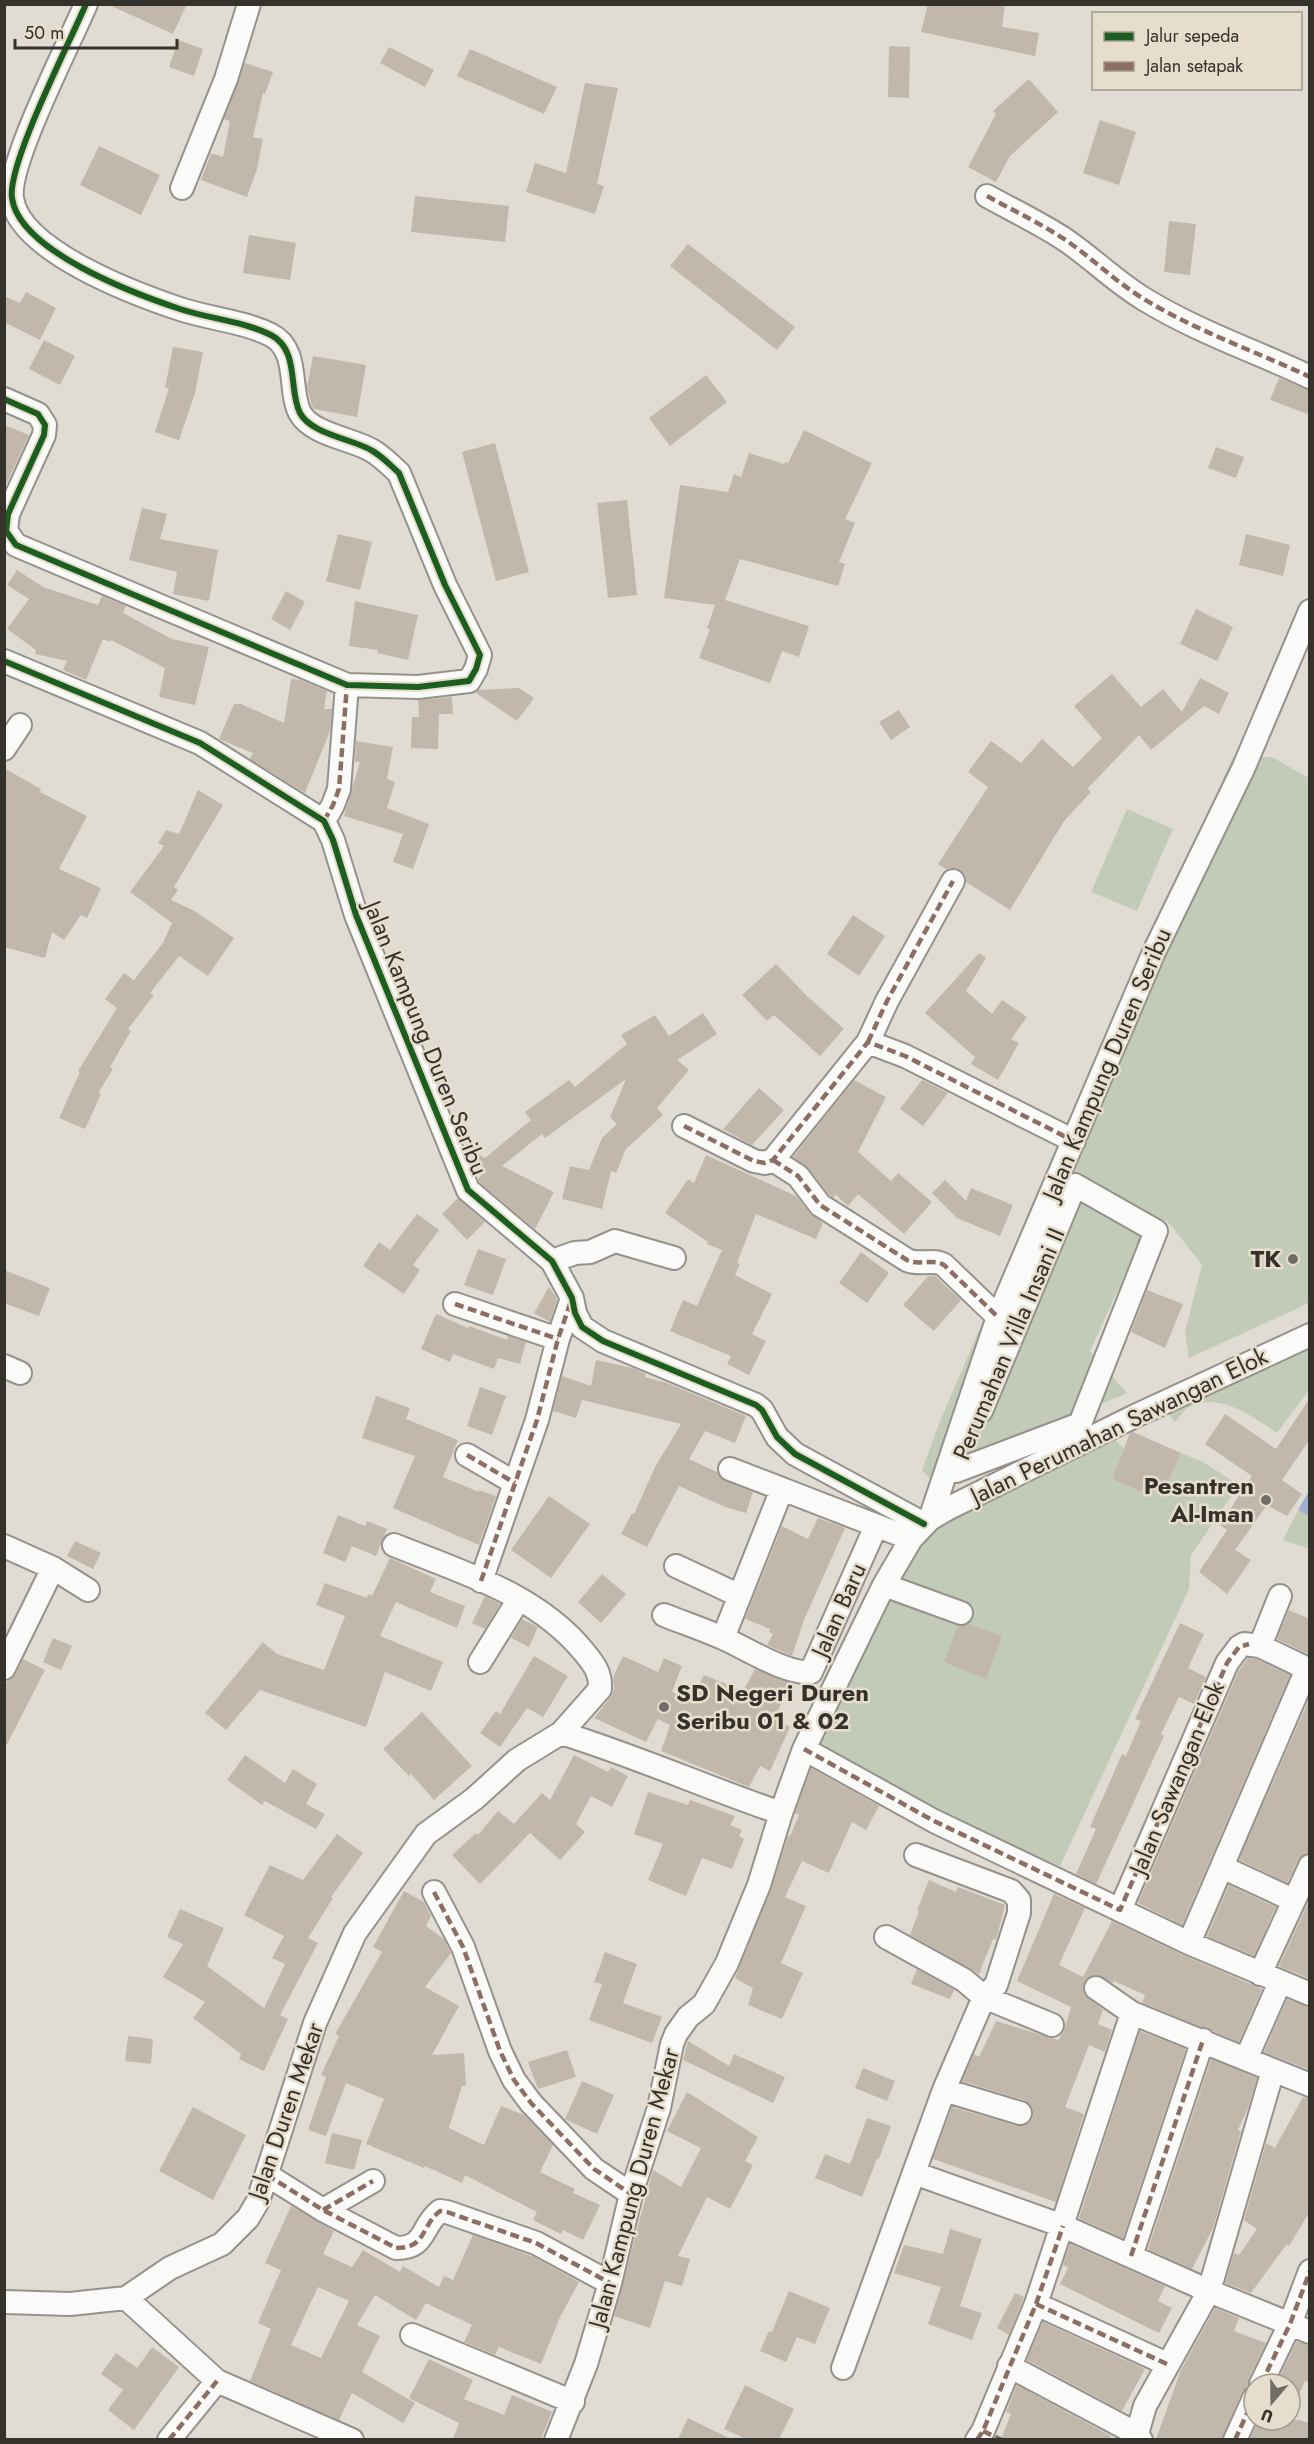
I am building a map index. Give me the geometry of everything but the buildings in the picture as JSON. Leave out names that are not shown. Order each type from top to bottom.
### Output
[{"type":"street","points":[[4,399],[38,414],[45,425],[44,435],[8,514],[6,531],[16,545],[347,685],[418,687],[469,681],[480,655],[446,585],[399,473],[372,450],[308,423],[299,412],[291,367],[285,348],[274,337],[258,330],[181,309],[97,276],[47,246],[28,229],[18,214],[12,198],[13,181],[32,128],[86,4]]},
{"type":"street","points":[[182,188],[226,79],[249,4]]},
{"type":"street","points":[[987,196],[1053,232],[1145,300],[1200,329],[1310,377]]},
{"type":"street","name":"Jalan Kampung Duren Seribu","points":[[781,1813],[804,1749],[884,1585],[928,1523],[998,1317],[1154,952],[1243,769],[1310,611]]},
{"type":"street","points":[[4,661],[200,743],[324,821],[339,789],[347,685]]},
{"type":"street","points":[[4,749],[20,725]]},
{"type":"street","name":"Jalan Kampung Duren Seribu","points":[[324,821],[333,840],[356,915],[468,1190],[552,1261],[572,1298],[575,1313],[582,1327],[603,1341],[756,1405],[762,1410],[777,1437],[795,1454],[928,1523]]},
{"type":"street","points":[[773,1161],[868,1042],[886,1001],[953,881]]},
{"type":"street","points":[[868,1042],[905,1056],[1074,1141]]},
{"type":"street","points":[[684,1126],[754,1161],[773,1161],[798,1176],[820,1205],[907,1260],[919,1263],[939,1262],[944,1265],[998,1317]]},
{"type":"street","name":"Perumahan Villa Insani II","points":[[928,1523],[956,1471],[1075,1185],[1156,1231],[1080,1424],[956,1471]]},
{"type":"street","points":[[552,1261],[575,1253],[590,1252],[615,1241],[674,1258]]},
{"type":"street","points":[[481,1581],[537,1420],[558,1339],[572,1298]]},
{"type":"street","points":[[456,1304],[558,1339]]},
{"type":"street","name":"Jalan Perumahan Sawangan Elok","points":[[928,1523],[1135,1416],[1310,1335]]},
{"type":"street","points":[[467,1455],[515,1483]]},
{"type":"street","points":[[730,1469],[876,1526],[928,1523]]},
{"type":"street","points":[[723,1638],[738,1595],[782,1489]]},
{"type":"street","name":"Jalan Baru","points":[[664,1615],[723,1638],[789,1668],[803,1673],[812,1672],[876,1526]]},
{"type":"street","points":[[394,1545],[519,1599],[546,1615],[571,1635],[599,1672],[600,1689],[561,1733],[612,1749],[720,1793],[781,1813]]},
{"type":"street","points":[[4,1546],[44,1564],[88,1590]]},
{"type":"street","points":[[4,1668],[44,1564]]},
{"type":"street","points":[[676,1566],[738,1595]]},
{"type":"street","points":[[884,1585],[961,1613]]},
{"type":"street","points":[[1190,1943],[1308,1670],[1260,1646],[1280,1596]]},
{"type":"street","points":[[480,1662],[519,1599]]},
{"type":"street","name":"Jalan Sawangan Elok","points":[[1120,1910],[1227,1662],[1239,1647],[1249,1644],[1260,1646]]},
{"type":"street","name":"Jalan Duren Mekar","points":[[4,2302],[70,2304],[99,2303],[126,2298],[170,2268],[222,2244],[249,2218],[267,2175],[315,2023],[355,1933],[426,1834],[474,1799],[517,1760],[561,1733]]},
{"type":"street","points":[[804,1749],[934,1821],[1190,1943],[1310,1994]]},
{"type":"street","name":"Jalan Kampung Duren Mekar","points":[[556,2439],[573,2402],[610,2283],[631,2194],[659,2108],[669,2054],[676,2034],[688,2017],[704,2004],[727,1963],[759,1885],[781,1813]]},
{"type":"street","points":[[843,2368],[944,2090],[984,1997],[996,1985],[1019,1913],[1019,1900],[1011,1891],[916,1855]]},
{"type":"street","points":[[1246,2059],[1293,1900],[1310,1866]]},
{"type":"street","points":[[1222,1867],[1293,1900]]},
{"type":"street","points":[[434,1892],[463,1947],[500,2051],[514,2080],[531,2103],[594,2169],[631,2194]]},
{"type":"street","points":[[886,1937],[964,1980],[984,1997],[1052,2025]]},
{"type":"street","points":[[1096,1988],[1132,2013],[1310,2085]]},
{"type":"street","points":[[988,2437],[1009,2366],[1035,2304],[1063,2226],[1132,2013]]},
{"type":"street","points":[[1131,2256],[1203,2040]]},
{"type":"street","points":[[1009,2366],[1139,2437],[1145,2406],[1209,2291],[1273,2070]]},
{"type":"street","points":[[944,2090],[1020,2113]]},
{"type":"street","points":[[914,2173],[1063,2226],[1209,2291],[1300,2328]]},
{"type":"street","points":[[267,2175],[323,2211],[396,2248],[407,2248],[416,2244],[434,2216],[440,2211],[447,2212],[536,2243],[610,2283]]},
{"type":"street","points":[[323,2211],[373,2181]]},
{"type":"street","points":[[1269,2372],[1300,2328],[1310,2271]]},
{"type":"street","points":[[126,2298],[217,2381],[352,2439]]},
{"type":"street","points":[[1035,2304],[1167,2364]]},
{"type":"street","points":[[412,2335],[573,2402]]},
{"type":"street","points":[[169,2439],[217,2381]]},
{"type":"street","points":[[1235,2439],[1242,2424]]},
{"type":"green space","points":[[1233,757],[1272,757],[1309,778],[1309,1303],[1189,1358],[1185,1332],[1202,1265],[1169,1223],[1051,1166]]},
{"type":"green space","points":[[1127,809],[1173,829],[1137,911],[1091,892]]},
{"type":"green space","points":[[1043,1182],[1146,1229],[1090,1351],[1127,1393],[929,1478],[922,1470],[940,1421]]},
{"type":"green space","points":[[1309,1321],[1309,1390],[1277,1433],[1246,1413],[1211,1402],[1199,1403],[1188,1408],[1175,1422],[1159,1401]]},
{"type":"green space","points":[[1101,1426],[1124,1449],[1112,1479],[1141,1492],[1148,1478],[1166,1486],[1181,1453],[1203,1462],[1239,1485],[1191,1555],[1189,1589],[1060,1866],[926,1808],[806,1741],[908,1514]]},
{"type":"green space","points":[[1298,1510],[1309,1516],[1309,1549],[1283,1540]]},
{"type":"water","points":[[1309,1491],[1309,1516],[1298,1510]]},
{"type":"marked path","points":[[987,196],[1057,235],[1114,278],[1164,310],[1205,331],[1310,377]]},
{"type":"marked path","points":[[324,821],[339,789],[347,685]]},
{"type":"marked path","points":[[868,1042],[887,1001],[953,881]]},
{"type":"marked path","points":[[684,1126],[754,1161],[765,1163],[773,1160],[868,1042],[905,1056],[1074,1141]]},
{"type":"marked path","points":[[773,1160],[798,1176],[820,1205],[907,1260],[944,1265],[998,1317]]},
{"type":"marked path","points":[[481,1581],[537,1420],[558,1339],[571,1301]]},
{"type":"marked path","points":[[455,1304],[558,1339]]},
{"type":"marked path","points":[[467,1455],[515,1483]]},
{"type":"marked path","points":[[804,1749],[934,1821],[1120,1910],[1227,1663],[1239,1647],[1249,1644]]},
{"type":"marked path","points":[[434,1892],[463,1947],[500,2051],[514,2080],[531,2103],[594,2169],[631,2194]]},
{"type":"marked path","points":[[1131,2256],[1203,2040]]},
{"type":"marked path","points":[[267,2175],[323,2210],[396,2248],[406,2247],[418,2241],[434,2217],[440,2211],[447,2212],[536,2243],[610,2283]]},
{"type":"marked path","points":[[323,2210],[373,2181]]},
{"type":"marked path","points":[[977,2440],[983,2431],[1036,2304],[1063,2226]]},
{"type":"marked path","points":[[1267,2372],[1290,2324],[1310,2271]]},
{"type":"marked path","points":[[1036,2304],[1167,2364]]},
{"type":"marked path","points":[[169,2440],[217,2381]]},
{"type":"marked path","points":[[1235,2440],[1242,2425]]},
{"type":"marked path","points":[[983,2431],[1002,2440]]},
{"type":"cycle path","points":[[4,399],[38,414],[45,425],[44,435],[8,514],[6,531],[16,545],[347,685],[418,687],[469,681],[480,655],[445,585],[399,473],[371,450],[322,431],[305,420],[296,404],[290,360],[280,342],[260,330],[180,309],[109,281],[56,252],[35,236],[19,217],[12,198],[13,181],[19,159],[41,102],[86,4]]},
{"type":"cycle path","points":[[4,661],[200,743],[324,821],[333,840],[356,915],[468,1190],[552,1261],[572,1298],[575,1313],[582,1327],[603,1341],[756,1405],[762,1410],[777,1437],[795,1454],[924,1524]]},
{"type":"place","name":"TK","points":[[1293,1259]]},
{"type":"place","name":"Pesantren Al-Iman","points":[[1266,1500]]},
{"type":"place","name":"SD Negeri Duren Seribu 01 & 02","points":[[664,1707]]}]
